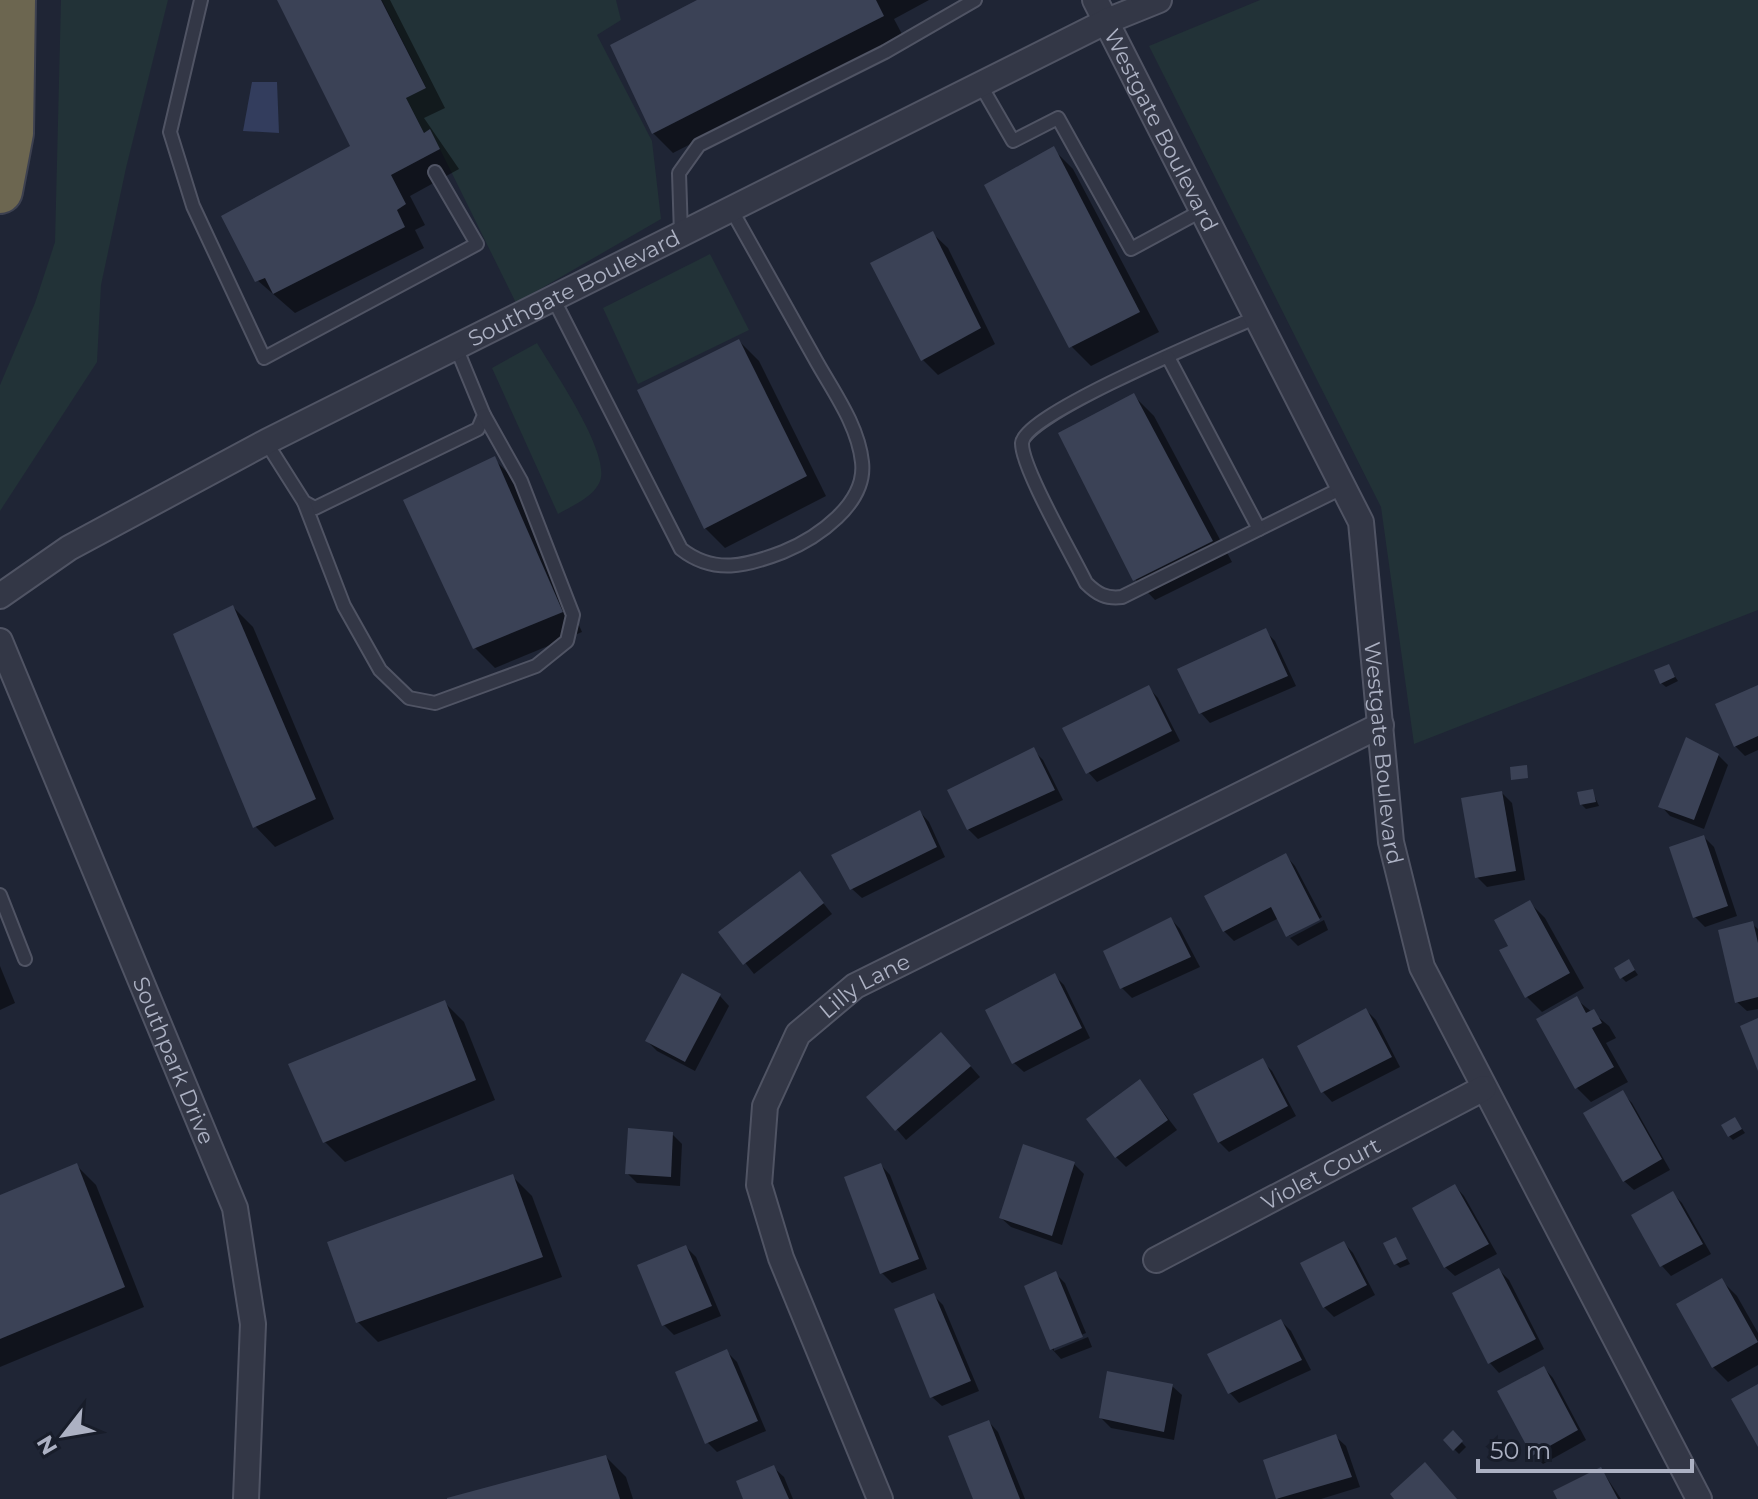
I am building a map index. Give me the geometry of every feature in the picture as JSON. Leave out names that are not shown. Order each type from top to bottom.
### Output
[{"type":"highway","points":[[0,191],[11,133],[13,0]]},
{"type":"street","name":"Southgate Boulevard","points":[[0,596],[69,548],[266,442],[980,84],[1101,10],[1159,0]]},
{"type":"street","name":"Westgate Boulevard","points":[[1101,10],[1361,522],[1391,842],[1422,967],[1699,1499]]},
{"type":"street","name":"Southpark Drive","points":[[0,641],[235,1208],[253,1324],[246,1499]]},
{"type":"street","name":"Lilly Lane","points":[[880,1499],[781,1258],[759,1185],[765,1106],[798,1034],[855,986],[1381,725]]},
{"type":"street","name":"Violet Court","points":[[1156,1260],[1484,1088]]},
{"type":"lane","points":[[201,0],[170,132],[193,206],[264,358],[477,244],[435,172]]},
{"type":"lane","points":[[681,234],[679,173],[699,145],[885,52],[975,0]]},
{"type":"lane","points":[[980,84],[1013,141],[1058,118],[1131,249],[1203,210]]},
{"type":"lane","points":[[553,298],[681,549],[694,559],[726,568],[756,563],[797,546],[839,516],[858,490],[862,463],[851,423],[731,209]]},
{"type":"lane","points":[[1257,317],[1081,399],[1033,425],[1024,436],[1022,446],[1029,468],[1086,583],[1096,593],[1111,599],[1122,597],[1344,487]]},
{"type":"lane","points":[[266,442],[304,502],[344,606],[380,670],[409,698],[435,703],[536,666],[567,641],[573,615],[521,481],[484,415],[456,347]]},
{"type":"lane","points":[[1168,357],[1259,529]]},
{"type":"lane","points":[[304,502],[315,508],[478,429],[484,415]]},
{"type":"lane","points":[[0,895],[25,959]]},
{"type":"shaded area","points":[[61,0],[168,0],[126,168],[101,285],[97,362],[0,511],[0,385],[35,303],[55,242]]},
{"type":"shaded area","points":[[382,0],[616,0],[621,20],[597,35],[652,141],[661,219],[516,303],[430,130],[424,133],[406,98],[426,87]]},
{"type":"shaded area","points":[[1260,0],[1758,0],[1758,610],[1414,744],[1381,507],[1149,46]]},
{"type":"shaded area","points":[[710,254],[749,330],[638,384],[603,308]]},
{"type":"shaded area","points":[[537,343],[579,412],[597,451],[601,468],[600,481],[593,492],[558,514],[492,368]]},
{"type":"water","points":[[252,82],[277,82],[279,133],[243,131]]},
{"type":"building","points":[[277,0],[381,0],[426,88],[406,98],[424,133],[430,129],[440,149],[391,175],[406,204],[397,210],[405,227],[273,294],[265,278],[255,282],[221,216],[350,146]]},
{"type":"building","points":[[697,0],[876,0],[884,16],[652,134],[610,45]]},
{"type":"building","points":[[1054,146],[1140,312],[1069,348],[984,185]]},
{"type":"building","points":[[933,231],[981,328],[921,361],[870,263]]},
{"type":"building","points":[[739,339],[807,476],[704,529],[637,390]]},
{"type":"building","points":[[1134,393],[1213,541],[1133,581],[1058,433]]},
{"type":"building","points":[[495,456],[563,612],[473,649],[403,500]]},
{"type":"building","points":[[233,605],[316,799],[253,828],[173,634]]},
{"type":"building","points":[[1266,628],[1288,676],[1199,714],[1177,669]]},
{"type":"building","points":[[1669,664],[1675,677],[1660,684],[1654,670]]},
{"type":"building","points":[[1149,685],[1172,731],[1086,774],[1062,728]]},
{"type":"building","points":[[1758,685],[1758,736],[1734,747],[1715,704]]},
{"type":"building","points":[[1686,737],[1719,754],[1694,820],[1658,807]]},
{"type":"building","points":[[1034,747],[1055,790],[967,830],[947,790]]},
{"type":"building","points":[[1527,765],[1528,778],[1511,780],[1510,767]]},
{"type":"building","points":[[1593,789],[1596,802],[1580,805],[1577,792]]},
{"type":"building","points":[[1502,791],[1516,871],[1475,878],[1461,798]]},
{"type":"building","points":[[920,810],[937,847],[850,890],[831,855]]},
{"type":"building","points":[[1704,835],[1728,906],[1693,918],[1669,847]]},
{"type":"building","points":[[1286,853],[1320,920],[1286,937],[1271,907],[1223,932],[1204,896]]},
{"type":"building","points":[[800,871],[824,903],[743,965],[718,932]]},
{"type":"building","points":[[1530,900],[1570,973],[1525,998],[1499,950],[1508,946],[1494,920]]},
{"type":"building","points":[[1171,917],[1191,957],[1120,989],[1103,951]]},
{"type":"building","points":[[1753,921],[1758,943],[1758,997],[1735,1003],[1718,930]]},
{"type":"building","points":[[1629,959],[1635,970],[1620,979],[1614,968]]},
{"type":"building","points":[[682,973],[721,994],[685,1062],[645,1041]]},
{"type":"building","points":[[1055,973],[1082,1028],[1012,1064],[985,1010]]},
{"type":"building","points":[[1577,996],[1586,1013],[1594,1009],[1602,1023],[1592,1028],[1614,1067],[1575,1089],[1536,1019]]},
{"type":"building","points":[[445,1000],[476,1080],[323,1143],[288,1064]]},
{"type":"building","points":[[1366,1008],[1392,1057],[1321,1093],[1297,1046]]},
{"type":"building","points":[[1758,1018],[1758,1071],[1740,1026]]},
{"type":"building","points":[[941,1032],[971,1066],[895,1131],[866,1097]]},
{"type":"building","points":[[1263,1058],[1288,1106],[1218,1143],[1193,1094]]},
{"type":"building","points":[[1140,1079],[1168,1120],[1115,1158],[1086,1119]]},
{"type":"building","points":[[1623,1090],[1662,1159],[1623,1182],[1583,1113]]},
{"type":"building","points":[[1735,1117],[1742,1129],[1728,1137],[1721,1125]]},
{"type":"building","points":[[628,1128],[673,1132],[671,1177],[625,1174]]},
{"type":"building","points":[[1023,1144],[1075,1162],[1052,1236],[999,1218]]},
{"type":"building","points":[[77,1163],[125,1287],[0,1339],[0,1195]]},
{"type":"building","points":[[881,1163],[919,1259],[880,1274],[844,1177]]},
{"type":"building","points":[[513,1174],[543,1257],[356,1323],[327,1242]]},
{"type":"building","points":[[1455,1184],[1489,1244],[1444,1268],[1412,1208]]},
{"type":"building","points":[[1673,1191],[1703,1244],[1660,1267],[1631,1215]]},
{"type":"building","points":[[1396,1237],[1407,1259],[1394,1265],[1383,1243]]},
{"type":"building","points":[[1344,1241],[1367,1285],[1323,1308],[1300,1263]]},
{"type":"building","points":[[686,1245],[712,1306],[662,1326],[637,1265]]},
{"type":"building","points":[[1499,1268],[1536,1339],[1488,1364],[1452,1293]]},
{"type":"building","points":[[1056,1271],[1083,1337],[1050,1350],[1024,1286]]},
{"type":"building","points":[[1722,1278],[1758,1342],[1712,1368],[1676,1304]]},
{"type":"building","points":[[934,1293],[971,1381],[930,1398],[894,1309]]},
{"type":"building","points":[[1281,1319],[1302,1360],[1228,1394],[1207,1354]]},
{"type":"building","points":[[727,1349],[758,1421],[705,1444],[675,1372]]},
{"type":"building","points":[[1544,1366],[1578,1430],[1532,1456],[1497,1391]]},
{"type":"building","points":[[1107,1371],[1173,1384],[1164,1432],[1099,1418]]},
{"type":"building","points":[[1758,1384],[1758,1447],[1731,1399]]},
{"type":"building","points":[[989,1420],[1020,1499],[973,1499],[948,1436]]},
{"type":"building","points":[[1453,1430],[1463,1441],[1453,1451],[1443,1440]]},
{"type":"building","points":[[1336,1434],[1352,1477],[1276,1499],[1263,1460]]},
{"type":"building","points":[[606,1455],[620,1499],[447,1499],[447,1498]]},
{"type":"building","points":[[1425,1462],[1457,1499],[1394,1499],[1390,1494]]},
{"type":"building","points":[[774,1465],[789,1499],[743,1499],[736,1481]]},
{"type":"building","points":[[1601,1467],[1618,1499],[1557,1499],[1553,1491]]}]
